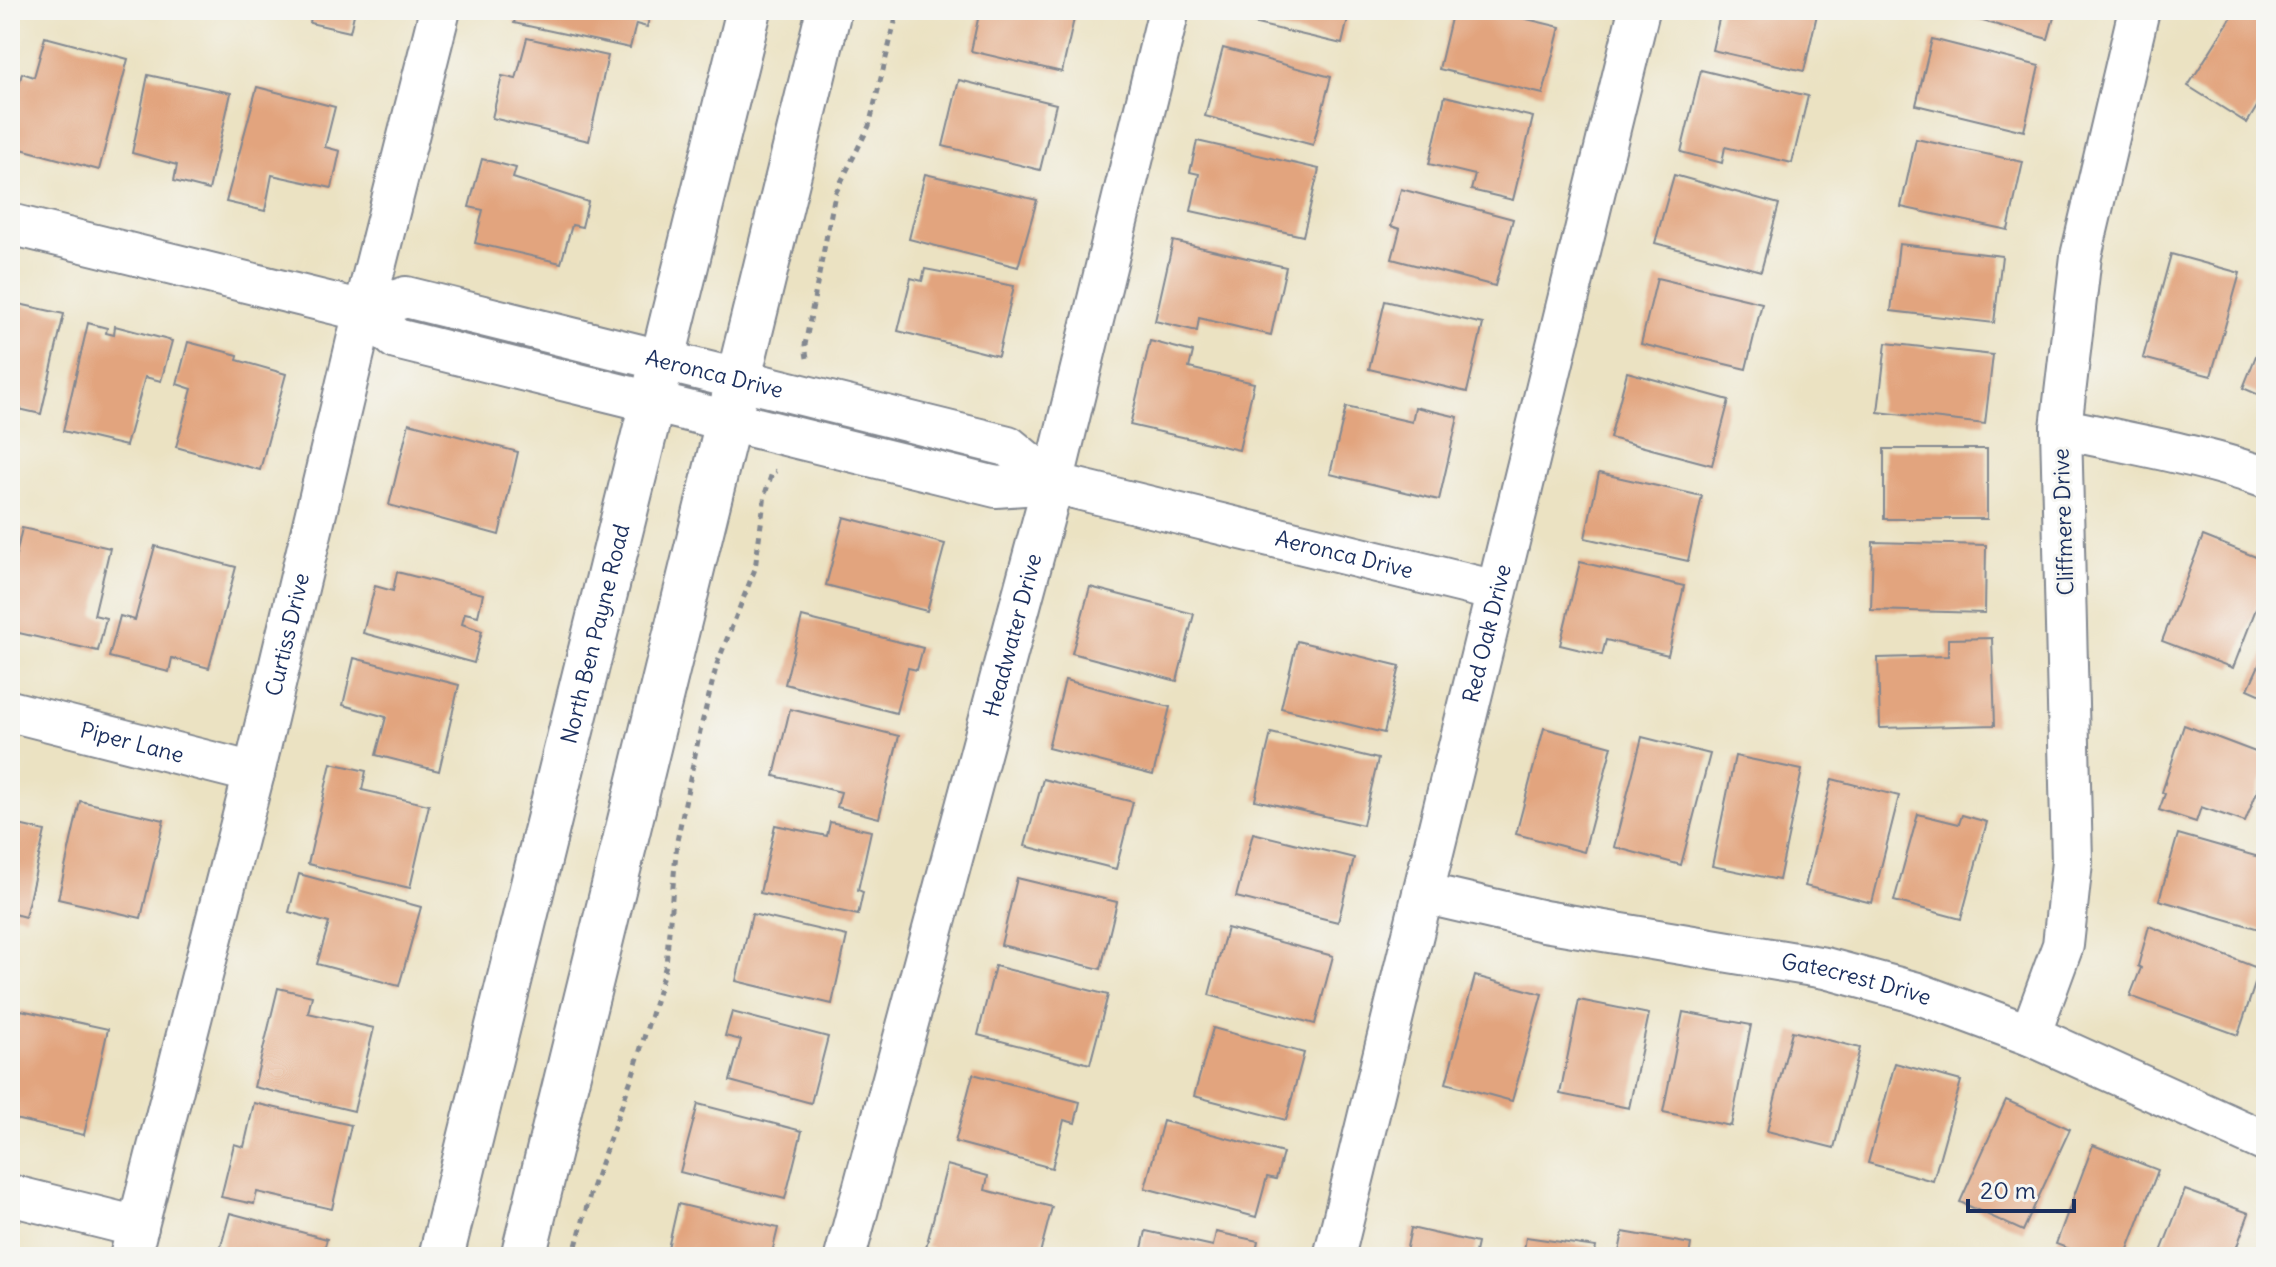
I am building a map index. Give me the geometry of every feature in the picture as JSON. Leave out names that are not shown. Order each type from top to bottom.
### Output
[{"type":"street","name":"Curtiss Drive","points":[[134,1242],[254,773],[364,311],[440,10]]},
{"type":"street","name":"North Ben Payne Road","points":[[441,1257],[749,10]]},
{"type":"street","points":[[523,1257],[829,10]]},
{"type":"street","name":"Headwater Drive","points":[[845,1257],[1053,483],[1169,10]]},
{"type":"street","name":"Red Oak Drive","points":[[1334,1257],[1639,10]]},
{"type":"street","name":"Cliffmere Drive","points":[[2030,1035],[2063,945],[2072,862],[2061,428],[2081,256],[2139,10]]},
{"type":"street","name":"Aeronca Drive","points":[[10,224],[364,311],[396,339],[996,487],[1053,483],[1496,591]]},
{"type":"street","name":"Aeronca Drive","points":[[364,311],[406,297],[1008,446],[1053,483]]},
{"type":"street","points":[[2061,428],[2207,460],[2266,478]]},
{"type":"street","name":"Piper Lane","points":[[10,711],[254,773]]},
{"type":"street","name":"Gatecrest Drive","points":[[1423,893],[1544,921],[1825,968],[1914,992],[2030,1035],[2266,1142]]},
{"type":"street","points":[[10,1195],[134,1242]]},
{"type":"path","points":[[817,399],[823,373],[807,361],[805,345],[835,194],[869,126],[898,10]]},
{"type":"path","points":[[573,1257],[592,1188],[633,1074],[666,965],[677,841],[717,664],[755,569],[767,482],[772,473],[803,462],[808,440]]},
{"type":"building","points":[[312,10],[355,10],[350,32],[310,23]]},
{"type":"building","points":[[517,10],[651,10],[647,27],[636,24],[630,48],[514,23]]},
{"type":"building","points":[[980,10],[1076,10],[1062,72],[971,51]]},
{"type":"building","points":[[1229,10],[1350,10],[1342,44],[1227,17]]},
{"type":"building","points":[[1453,10],[1489,10],[1560,27],[1543,94],[1439,69]]},
{"type":"building","points":[[1721,10],[1818,10],[1804,71],[1712,50]]},
{"type":"building","points":[[1943,10],[2056,10],[2048,39]]},
{"type":"building","points":[[2236,10],[2266,10],[2266,92],[2247,123],[2188,86]]},
{"type":"building","points":[[45,37],[128,59],[99,170],[10,146],[10,119],[22,73],[34,77]]},
{"type":"building","points":[[527,38],[608,56],[589,141],[492,118],[502,76],[516,79]]},
{"type":"building","points":[[1932,39],[2039,66],[2024,131],[1916,105]]},
{"type":"building","points":[[1223,48],[1331,77],[1313,145],[1205,116]]},
{"type":"building","points":[[1701,70],[1808,96],[1792,163],[1725,147],[1722,163],[1681,152]]},
{"type":"building","points":[[148,75],[231,93],[209,190],[174,181],[177,165],[132,153]]},
{"type":"building","points":[[959,80],[1056,104],[1040,170],[943,146]]},
{"type":"building","points":[[257,87],[335,107],[325,147],[340,151],[332,188],[272,175],[265,211],[226,202]]},
{"type":"building","points":[[1445,96],[1533,117],[1513,200],[1471,190],[1475,175],[1429,164]]},
{"type":"building","points":[[1916,139],[2023,162],[2008,230],[1901,207]]},
{"type":"building","points":[[1197,141],[1319,169],[1303,236],[1191,211],[1199,174],[1190,172]]},
{"type":"building","points":[[482,159],[516,168],[513,178],[588,202],[582,227],[572,225],[561,263],[475,243],[483,210],[469,207]]},
{"type":"building","points":[[925,174],[1037,200],[1018,267],[909,239]]},
{"type":"building","points":[[1674,175],[1779,204],[1761,271],[1655,243]]},
{"type":"building","points":[[1401,189],[1513,219],[1495,286],[1392,259],[1400,229],[1391,226]]},
{"type":"building","points":[[1173,241],[1286,267],[1271,335],[1199,318],[1197,331],[1155,321]]},
{"type":"building","points":[[1899,244],[2002,256],[1994,323],[1891,311]]},
{"type":"building","points":[[2171,254],[2240,273],[2211,376],[2143,358]]},
{"type":"building","points":[[925,269],[1014,286],[998,356],[898,331],[911,278],[922,281]]},
{"type":"building","points":[[1657,278],[1762,303],[1746,369],[1641,344]]},
{"type":"building","points":[[1385,301],[1483,324],[1467,392],[1369,369]]},
{"type":"building","points":[[10,302],[64,314],[41,414],[10,407]]},
{"type":"building","points":[[88,323],[107,328],[106,333],[114,335],[115,326],[172,341],[161,381],[145,377],[126,446],[63,431]]},
{"type":"building","points":[[2266,331],[2266,398],[2243,388]]},
{"type":"building","points":[[1150,341],[1193,352],[1189,368],[1254,383],[1239,450],[1130,425]]},
{"type":"building","points":[[188,342],[238,355],[237,360],[286,374],[260,470],[176,447],[192,389],[177,384]]},
{"type":"building","points":[[1886,343],[1993,355],[1985,424],[1878,412]]},
{"type":"building","points":[[1627,372],[1729,400],[1712,465],[1610,438]]},
{"type":"building","points":[[1346,407],[1412,422],[1415,407],[1458,417],[1439,500],[1330,474]]},
{"type":"building","points":[[409,423],[518,452],[499,535],[389,505]]},
{"type":"building","points":[[1884,449],[1987,449],[1987,519],[1884,519]]},
{"type":"building","points":[[1599,473],[1702,496],[1688,561],[1585,538]]},
{"type":"building","points":[[844,517],[945,544],[927,611],[826,585]]},
{"type":"building","points":[[22,528],[110,548],[94,615],[106,618],[98,651],[10,631],[10,582]]},
{"type":"building","points":[[2203,536],[2266,561],[2266,583],[2233,668],[2162,641]]},
{"type":"building","points":[[1873,542],[1986,545],[1985,613],[1871,610]]},
{"type":"building","points":[[155,546],[236,567],[209,668],[172,658],[169,672],[109,657],[120,616],[135,620]]},
{"type":"building","points":[[1580,562],[1684,586],[1668,655],[1606,640],[1602,655],[1560,645]]},
{"type":"building","points":[[397,572],[483,594],[478,616],[465,613],[462,624],[482,631],[474,663],[363,633],[375,586],[393,591]]},
{"type":"building","points":[[1090,587],[1194,614],[1177,681],[1072,653]]},
{"type":"building","points":[[802,617],[923,648],[917,670],[908,668],[896,713],[785,684]]},
{"type":"building","points":[[1992,638],[1995,725],[1880,728],[1878,658],[1948,656],[1948,639]]},
{"type":"building","points":[[1297,641],[1400,666],[1384,733],[1281,708]]},
{"type":"building","points":[[2266,650],[2266,697],[2248,689]]},
{"type":"building","points":[[354,658],[459,685],[439,771],[376,755],[386,717],[343,705]]},
{"type":"building","points":[[1065,680],[1170,707],[1153,775],[1048,748]]},
{"type":"building","points":[[790,709],[899,736],[879,818],[837,807],[841,792],[774,776]]},
{"type":"building","points":[[2184,725],[2266,756],[2266,769],[2245,822],[2201,807],[2196,822],[2159,810]]},
{"type":"building","points":[[1544,728],[1612,746],[1584,852],[1516,834]]},
{"type":"building","points":[[1271,733],[1378,759],[1363,825],[1255,800]]},
{"type":"building","points":[[1642,737],[1710,754],[1681,865],[1614,847]]},
{"type":"building","points":[[1735,756],[1802,770],[1779,880],[1712,866]]},
{"type":"building","points":[[331,763],[366,771],[362,790],[429,805],[410,888],[308,864]]},
{"type":"building","points":[[1043,779],[1133,802],[1116,869],[1025,846]]},
{"type":"building","points":[[1832,779],[1899,796],[1872,903],[1805,886]]},
{"type":"building","points":[[80,801],[164,820],[141,918],[58,899]]},
{"type":"building","points":[[1918,814],[1959,824],[1962,815],[1987,822],[1961,919],[1894,901]]},
{"type":"building","points":[[830,822],[871,831],[858,890],[863,892],[858,915],[760,893],[775,825],[827,836]]},
{"type":"building","points":[[10,823],[45,831],[25,917],[10,913]]},
{"type":"building","points":[[1253,833],[1354,858],[1338,922],[1236,897]]},
{"type":"building","points":[[2178,834],[2266,859],[2266,931],[2159,900]]},
{"type":"building","points":[[299,874],[421,907],[399,986],[317,964],[329,923],[289,912]]},
{"type":"building","points":[[1017,878],[1117,902],[1101,969],[1001,945]]},
{"type":"building","points":[[752,914],[847,936],[832,1004],[736,981]]},
{"type":"building","points":[[2149,926],[2260,969],[2238,1035],[2130,996],[2141,968],[2138,966]]},
{"type":"building","points":[[1227,928],[1333,956],[1315,1024],[1209,995]]},
{"type":"building","points":[[995,966],[1108,995],[1090,1064],[978,1035]]},
{"type":"building","points":[[1475,976],[1542,994],[1512,1101],[1446,1083]]},
{"type":"building","points":[[278,988],[312,996],[308,1013],[374,1028],[354,1111],[254,1087]]},
{"type":"building","points":[[1579,1000],[1649,1014],[1629,1108],[1560,1094]]},
{"type":"building","points":[[21,1010],[108,1029],[84,1135],[10,1118],[10,1058]]},
{"type":"building","points":[[732,1012],[828,1037],[811,1103],[730,1081],[741,1040],[725,1036]]},
{"type":"building","points":[[1683,1012],[1751,1025],[1731,1126],[1663,1112]]},
{"type":"building","points":[[1213,1028],[1304,1053],[1286,1120],[1194,1096]]},
{"type":"building","points":[[1792,1031],[1860,1048],[1834,1148],[1767,1131]]},
{"type":"building","points":[[1895,1063],[1961,1081],[1933,1181],[1868,1163]]},
{"type":"building","points":[[973,1074],[1080,1102],[1075,1123],[1064,1120],[1052,1168],[955,1142]]},
{"type":"building","points":[[2006,1100],[2070,1129],[2023,1231],[1960,1202]]},
{"type":"building","points":[[254,1103],[351,1125],[332,1209],[257,1192],[254,1204],[221,1197],[234,1144],[244,1147]]},
{"type":"building","points":[[698,1104],[802,1131],[785,1199],[680,1172]]},
{"type":"building","points":[[1163,1121],[1283,1153],[1276,1179],[1267,1177],[1256,1217],[1145,1188]]},
{"type":"building","points":[[2093,1145],[2158,1170],[2125,1257],[2091,1257],[2056,1244]]},
{"type":"building","points":[[947,1165],[988,1176],[985,1190],[1052,1207],[1039,1257],[963,1257],[926,1247]]},
{"type":"building","points":[[2185,1190],[2249,1213],[2233,1257],[2159,1257]]},
{"type":"building","points":[[678,1204],[778,1228],[771,1257],[666,1257]]},
{"type":"building","points":[[230,1213],[327,1239],[322,1257],[218,1257]]},
{"type":"building","points":[[1411,1228],[1477,1243],[1474,1257],[1405,1257]]},
{"type":"building","points":[[1146,1231],[1213,1246],[1216,1232],[1258,1241],[1255,1257],[1140,1257]]},
{"type":"building","points":[[1623,1232],[1691,1244],[1689,1257],[1618,1257]]},
{"type":"building","points":[[1526,1237],[1596,1247],[1594,1257],[1523,1257]]}]
